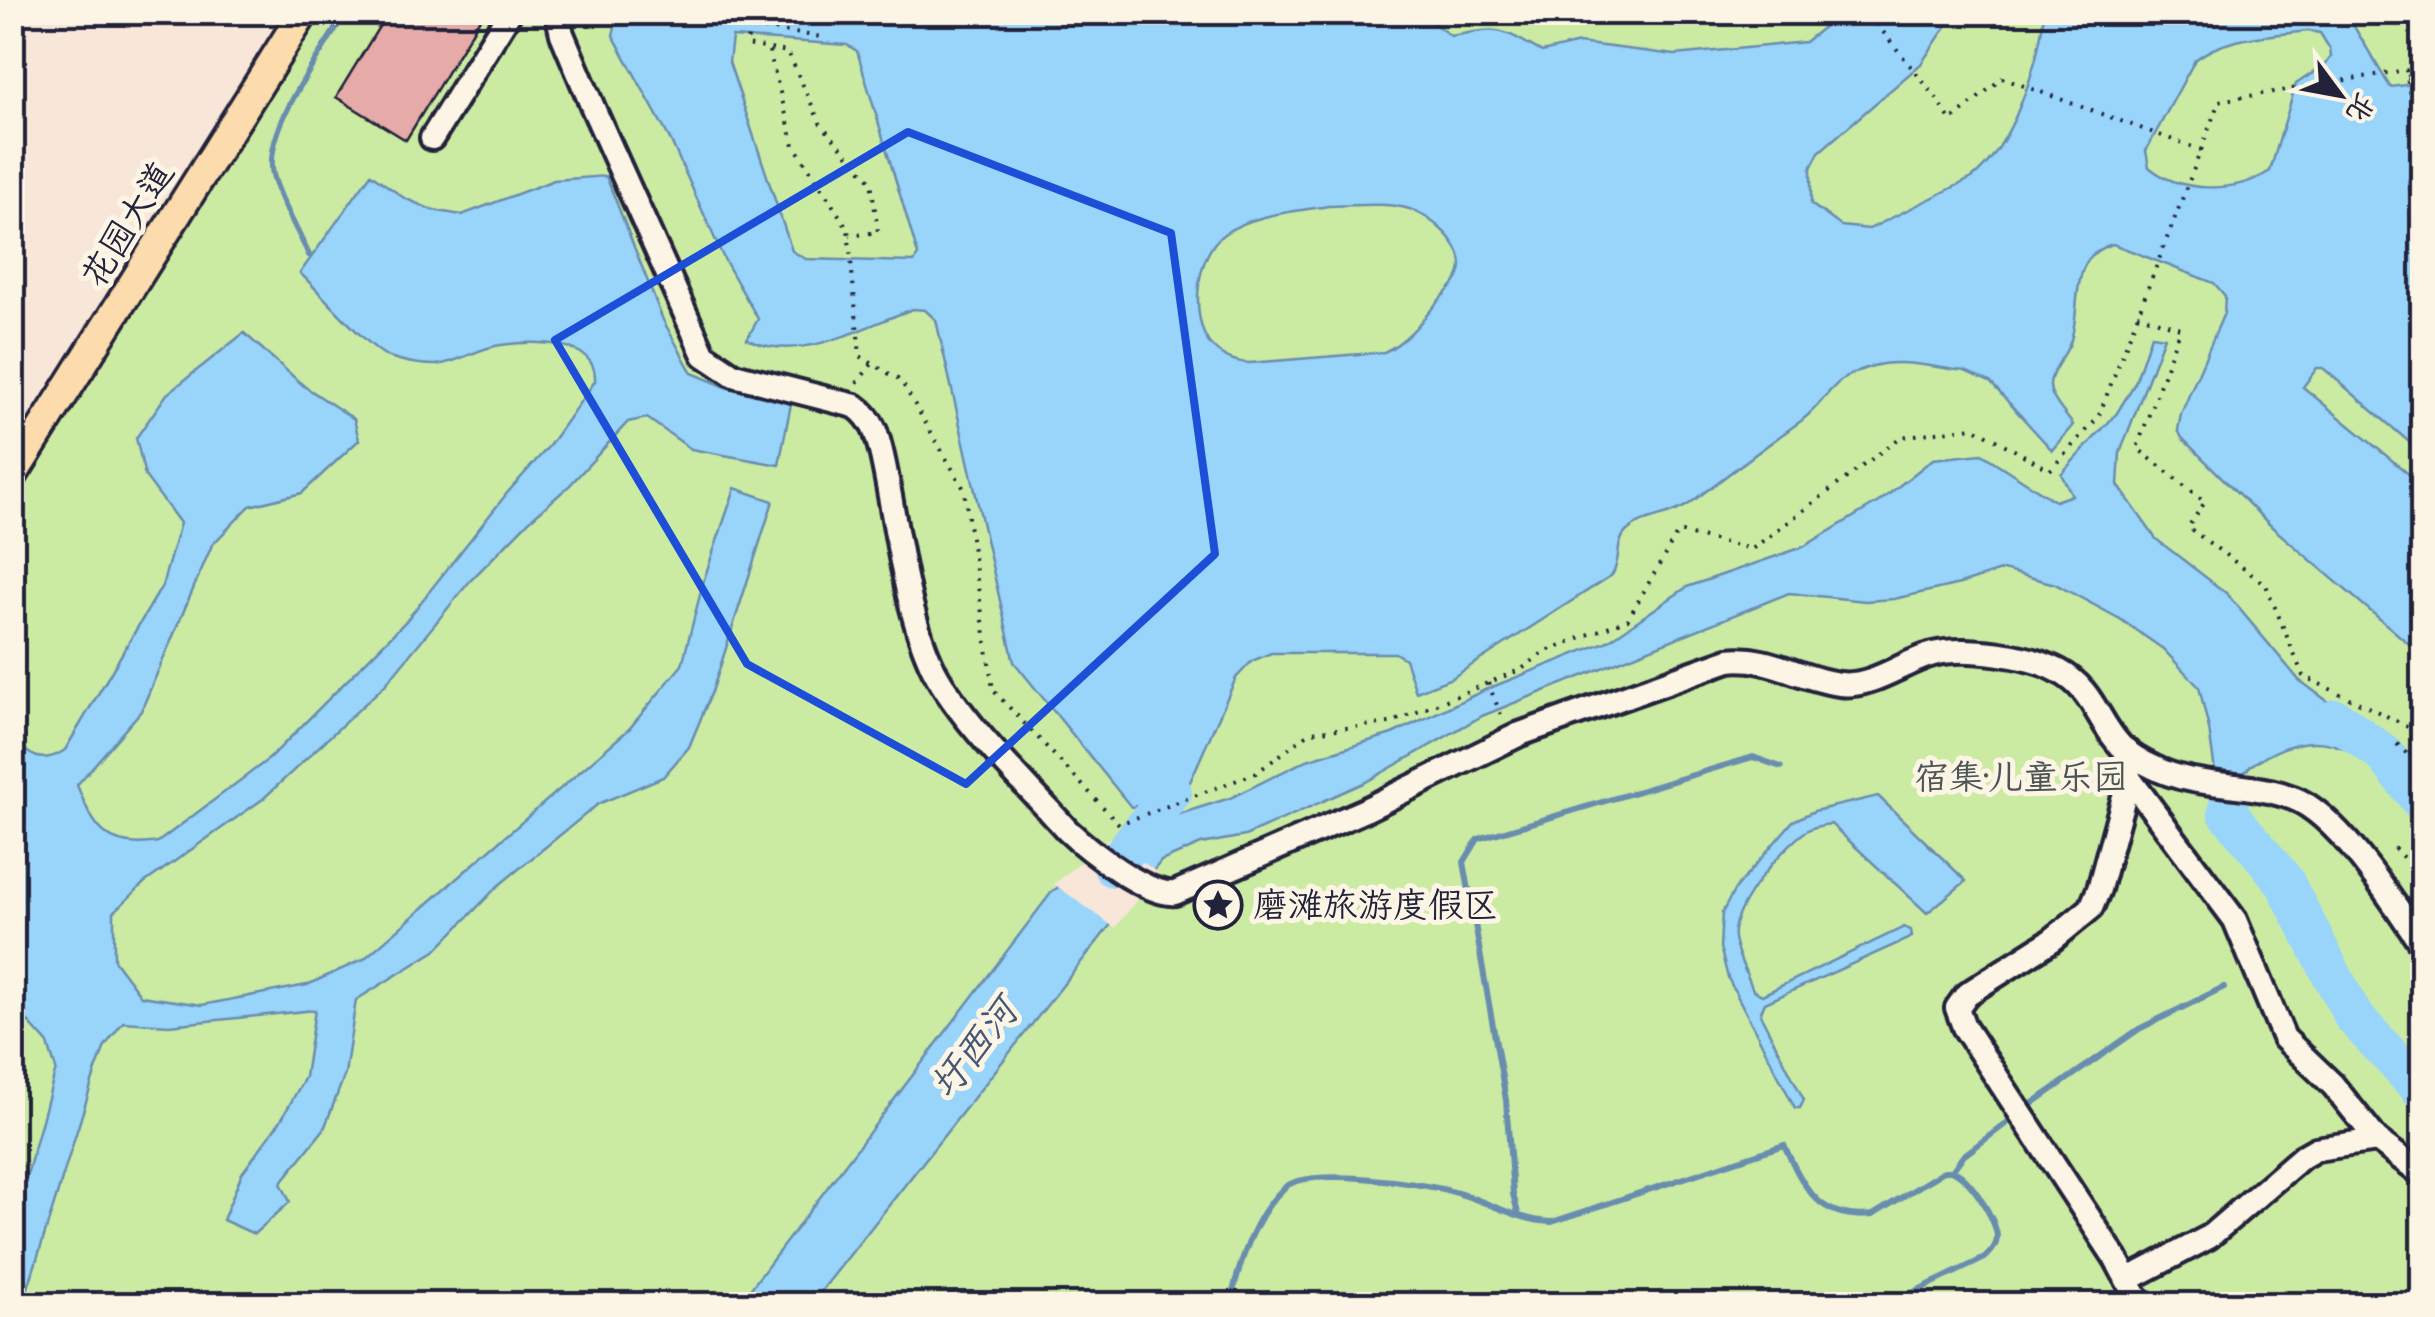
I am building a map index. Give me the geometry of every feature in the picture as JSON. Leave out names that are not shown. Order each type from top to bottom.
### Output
[{"type":"main road","name":"花园大道","points":[[12,452],[286,12]]},
{"type":"main road","name":"花园大道","points":[[12,476],[304,12]]},
{"type":"street","points":[[432,138],[510,12]]},
{"type":"street","points":[[556,12],[594,110],[704,354],[734,375],[855,406],[870,418],[877,433],[919,632],[936,672],[976,728],[1082,844],[1150,888],[1175,893],[1365,810],[1510,738],[1729,660],[1751,659],[1840,685],[1869,680],[1933,654],[1956,651],[2039,662],[2062,673],[2084,691],[2126,750],[2170,774],[2301,802],[2333,828],[2364,862],[2422,945]]},
{"type":"street","points":[[2126,750],[2129,778],[2091,908],[2052,940],[1967,994],[1958,1008],[1964,1027],[2140,1304]]},
{"type":"street","points":[[2129,778],[2235,920],[2284,1038],[2333,1086],[2377,1140],[2422,1174]]},
{"type":"street","points":[[2128,1280],[2209,1237],[2316,1149],[2377,1140]]},
{"type":"path","points":[[650,12],[822,37]]},
{"type":"path","points":[[1866,12],[1951,121],[2002,78],[2201,150]]},
{"type":"path","points":[[749,27],[747,45],[788,52],[820,123],[871,182],[878,232],[849,236]]},
{"type":"path","points":[[769,51],[794,145],[848,229],[860,356],[901,381],[964,489],[994,690],[1119,824],[1256,774],[1311,732],[1390,723],[1522,669],[1544,652],[1628,619],[1678,532],[1752,549],[1901,437],[1973,427],[2050,470],[2098,418],[2219,102],[2406,70],[2422,174]]},
{"type":"path","points":[[2407,77],[2422,75]]},
{"type":"path","points":[[2138,314],[2180,328],[2137,448],[2205,502],[2188,526],[2266,585],[2303,676],[2422,733],[2409,756]]},
{"type":"path","points":[[1488,683],[1510,738]]},
{"type":"path","points":[[2397,744],[2422,769]]},
{"type":"path","points":[[2394,848],[2422,877]]},
{"type":"highlighted area","points":[[908,132],[1171,233],[1215,554],[966,784],[747,664],[555,340]]},
{"type":"green space","name":"磨滩旅游度假区","points":[[322,13],[2422,13],[2422,1304],[13,1304],[12,506]]},
{"type":"water","points":[[1418,12],[1451,36],[1499,31],[1542,52],[1579,43],[1675,55],[1805,42],[1841,13],[1955,13],[1921,64],[1819,152],[1811,168],[1811,204],[1841,226],[1869,229],[1972,178],[1987,164],[2022,102],[2044,13],[2346,13],[2390,87],[2422,83],[2422,173],[2412,172],[2408,182],[2411,201],[2422,210],[2422,453],[2323,368],[2317,368],[2303,387],[2422,485],[2422,655],[2272,527],[2182,438],[2178,430],[2181,414],[2224,313],[2225,296],[2214,283],[2113,244],[2098,250],[2082,271],[2074,329],[2050,385],[2055,401],[2073,425],[2052,450],[1990,382],[1965,371],[1895,363],[1858,371],[1838,383],[1801,421],[1689,504],[1626,532],[1612,575],[1452,678],[1416,692],[1405,659],[1395,653],[1271,653],[1252,661],[1236,678],[1190,782],[1147,804],[1131,807],[1014,662],[936,320],[925,310],[913,309],[809,346],[767,346],[747,339],[758,319],[724,259],[671,141],[613,35],[619,13]],"holes":[[[2308,31],[2320,33],[2331,57],[2296,84],[2270,171],[2241,183],[2209,187],[2177,182],[2149,167],[2146,151],[2195,60],[2234,42]],[[732,37],[847,45],[857,51],[918,255],[914,262],[806,259],[792,251],[729,62]],[[1328,206],[1397,206],[1416,211],[1453,244],[1461,265],[1458,278],[1415,329],[1384,352],[1249,363],[1232,360],[1209,343],[1203,331],[1198,301],[1202,270],[1207,256],[1224,234],[1274,215]]]},
{"type":"water","points":[[371,174],[404,198],[432,210],[462,215],[554,180],[606,176],[663,320],[692,373],[726,387],[791,404],[779,465],[691,449],[647,418],[628,422],[569,486],[470,581],[385,685],[263,799],[144,883],[114,912],[114,960],[141,996],[202,1005],[307,985],[364,959],[629,729],[682,665],[704,579],[735,488],[773,501],[713,689],[689,747],[663,777],[598,804],[498,886],[435,951],[356,1000],[345,1074],[324,1129],[281,1183],[290,1202],[254,1234],[223,1220],[242,1173],[281,1120],[305,1077],[315,1010],[169,1025],[123,1022],[105,1046],[95,1073],[23,1304],[13,1304],[13,1226],[56,1069],[48,1044],[13,1005],[13,738],[37,757],[50,757],[65,750],[162,586],[180,523],[145,476],[136,438],[167,394],[244,333],[304,386],[354,419],[359,440],[302,493],[250,506],[212,545],[141,711],[77,785],[105,833],[126,843],[141,844],[158,842],[270,758],[406,621],[549,446],[595,381],[593,367],[586,357],[560,345],[501,345],[452,362],[412,363],[380,352],[344,319],[300,273]]},
{"type":"water","points":[[2151,335],[2164,337],[2120,453],[2118,485],[2156,539],[2226,593],[2299,680],[2384,743],[2376,763],[2347,749],[2308,742],[2280,749],[2249,767],[2242,777],[2215,772],[2199,687],[2163,649],[2120,619],[2055,584],[2003,570],[1894,599],[1865,601],[1789,593],[1482,716],[1366,782],[1245,836],[1201,844],[1161,861],[811,1304],[739,1304],[1051,893],[1125,831],[1230,798],[1307,760],[1392,734],[1487,689],[1608,641],[1687,587],[1803,547],[1880,501],[1933,459],[1982,454],[2055,501],[2072,495],[2061,474],[2117,413],[2135,383]]},
{"type":"water","points":[[1878,796],[1966,881],[1927,913],[1831,824],[1811,829],[1798,838],[1760,878],[1740,911],[1734,938],[1753,990],[1762,995],[1904,927],[1911,930],[1912,937],[1765,1003],[1760,1014],[1804,1100],[1800,1108],[1795,1108],[1728,978],[1720,947],[1722,913],[1735,889],[1793,821],[1814,811]]},
{"type":"pier","points":[[1109,838],[1158,873],[1115,928],[1054,884]]},
{"type":"building","points":[[388,12],[484,12],[406,140],[336,97]]},
{"type":"waterway","points":[[309,255],[277,187],[273,150],[299,88],[346,12]]},
{"type":"waterway","points":[[2336,719],[2384,754],[2422,802]]},
{"type":"waterway","points":[[1518,1213],[1506,1100],[1464,862],[1478,839],[1753,757],[1781,767]]},
{"type":"waterway","name":"圩西河","points":[[1113,867],[1172,792]]},
{"type":"waterway","points":[[2229,805],[2228,813],[2284,881],[2353,1016],[2422,1090]]},
{"type":"waterway","points":[[2026,1108],[2139,1029],[2224,987]]},
{"type":"waterway","points":[[1230,1304],[1256,1227],[1273,1200],[1296,1181],[1338,1177],[1414,1184],[1463,1195],[1526,1218],[1552,1222],[1784,1145],[1806,1187],[1826,1207],[1854,1215],[1873,1215],[1944,1171],[1952,1171],[1963,1156],[2016,1116]]},
{"type":"waterway","points":[[1889,1304],[1985,1258],[1995,1246],[1996,1229],[1987,1209],[1966,1180],[1952,1171]]},
{"type":"place","name":"磨滩旅游度假区","points":[[1218,905]]},
{"type":"park label","name":"宿集·儿童乐园","points":[[2021,777]]}]
